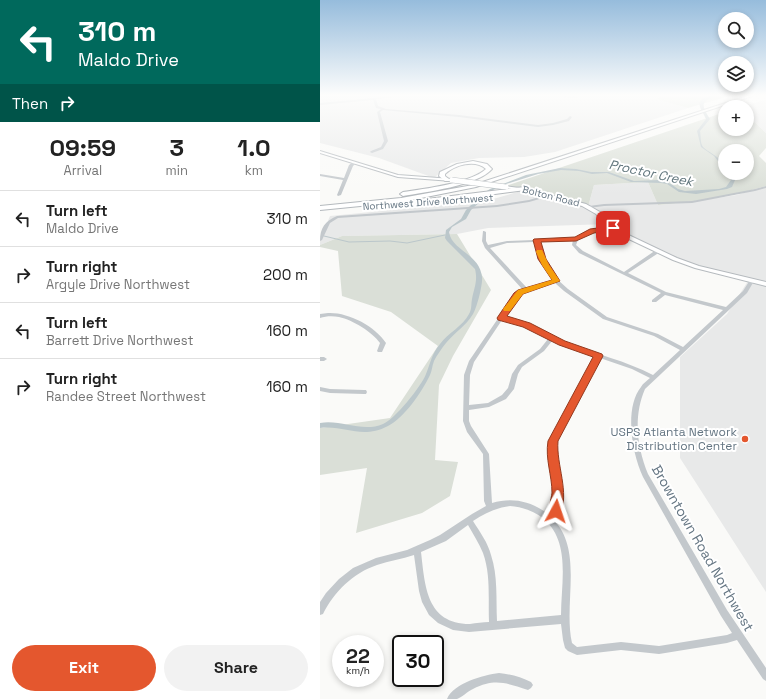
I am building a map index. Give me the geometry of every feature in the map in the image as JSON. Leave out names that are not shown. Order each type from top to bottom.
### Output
[{"type":"highway","points":[[320,204],[370,200],[421,193],[475,181],[644,129]]},
{"type":"highway","points":[[378,203],[431,195],[485,182],[647,129]]},
{"type":"highway","points":[[370,200],[472,180],[485,175],[488,169],[485,166],[477,164],[457,166],[442,173],[442,176],[449,180]]},
{"type":"highway","points":[[320,208],[471,196],[524,189]]},
{"type":"main road","name":"Bolton Road","points":[[320,152],[398,176],[449,180],[524,189],[549,195],[589,207],[606,220],[613,228],[658,251],[696,267],[766,284]]},
{"type":"street","points":[[372,152],[382,148],[386,141],[383,129]]},
{"type":"street","points":[[339,195],[351,165],[354,163]]},
{"type":"street","points":[[320,175],[345,179]]},
{"type":"street","points":[[589,207],[604,205],[692,202],[766,187]]},
{"type":"street","name":"Northwest Drive Northwest","points":[[320,240],[328,222],[337,217],[485,207],[519,203],[549,195]]},
{"type":"street","points":[[487,247],[507,242],[576,239],[592,231],[613,228]]},
{"type":"street","points":[[484,232],[484,241],[487,247],[526,290]]},
{"type":"street","points":[[576,239],[574,245],[578,250],[664,293],[727,309]]},
{"type":"street","points":[[536,240],[542,259],[556,281],[566,290],[605,318],[656,335],[683,349]]},
{"type":"street","points":[[625,273],[658,251]]},
{"type":"street","points":[[490,508],[488,501],[486,454],[483,447],[472,437],[466,421],[467,375],[471,362],[517,295],[526,290],[556,281]]},
{"type":"street","name":"Browntown Road Northwest","points":[[752,281],[745,292],[643,388],[637,401],[634,436],[637,454],[645,475],[737,635],[766,676]]},
{"type":"street","points":[[654,301],[664,293]]},
{"type":"street","points":[[320,316],[331,314],[341,316],[369,330],[383,343],[380,351]]},
{"type":"street","points":[[502,318],[526,325],[572,347],[633,367],[653,377]]},
{"type":"street","points":[[466,408],[489,405],[504,397],[510,389],[515,374],[520,366],[527,359],[542,350],[552,338]]},
{"type":"street","points":[[549,518],[556,511],[558,498],[552,451],[553,441],[598,356]]},
{"type":"street","points":[[320,389],[330,391],[364,392]]},
{"type":"street","points":[[320,611],[332,592],[346,578],[359,569],[372,562],[417,550],[444,537],[490,508],[503,504],[518,504],[536,510],[549,518],[560,532],[565,548],[565,619],[568,644],[572,649],[577,651],[621,646],[659,650],[727,639],[737,635]]},
{"type":"street","points":[[469,521],[482,542],[489,560],[493,626]]},
{"type":"street","points":[[417,550],[422,594],[426,605],[433,614],[444,623],[457,628],[469,628],[565,619]]},
{"type":"street","points":[[452,699],[464,688],[494,677],[506,678],[528,685]]},
{"type":"shaded area","points":[[320,129],[626,129],[555,152],[524,157],[479,158],[451,163],[434,178],[379,158],[320,143]]},
{"type":"shaded area","points":[[676,129],[718,129],[718,136],[754,136],[754,129],[761,129],[766,133],[766,148],[759,156],[766,163],[766,186],[699,201],[658,205],[648,182],[594,185],[588,207],[528,189],[503,187]]},
{"type":"shaded area","points":[[699,129],[702,129],[700,131],[701,143],[703,147],[718,158],[718,161],[714,156],[701,147],[697,131]]},
{"type":"shaded area","points":[[761,129],[766,129],[766,133]]},
{"type":"shaded area","points":[[560,168],[591,172],[609,172],[634,181],[659,180],[685,191],[719,189],[726,187],[731,180],[735,180],[732,187],[727,189],[696,194],[679,192],[667,184],[631,182],[607,173],[592,174],[579,171],[561,170],[538,174],[503,185],[493,190],[471,210],[466,219],[452,227],[449,232],[455,244],[476,263],[480,269],[482,277],[481,290],[473,314],[467,322],[449,339],[440,352],[434,361],[430,375],[417,396],[400,417],[388,426],[378,430],[361,432],[338,428],[320,428],[320,423],[328,422],[359,427],[375,426],[388,421],[401,409],[423,380],[437,348],[443,340],[463,322],[471,310],[476,281],[475,269],[447,241],[445,238],[446,230],[461,219],[466,210],[482,194],[490,189],[526,175]]},
{"type":"shaded area","points":[[648,182],[658,205],[737,195],[766,186],[766,592],[680,458],[680,357],[727,314],[748,281],[690,266],[639,242],[609,224],[488,228],[457,234],[342,236],[320,245],[320,240],[330,216],[486,201],[528,189],[588,207],[594,185]]},
{"type":"shaded area","points":[[457,234],[491,290],[453,356],[439,385],[435,460],[458,462],[450,496],[422,513],[356,533],[367,468],[320,475],[320,428],[390,418],[438,346],[391,312],[342,296],[338,251],[320,247],[320,245],[342,236]]},
{"type":"waterway","points":[[324,236],[349,242],[390,241],[407,243],[445,235]]},
{"type":"slow traffic","points":[[507,309],[520,292],[556,281],[539,252]]},
{"type":"place","name":"USPS Atlanta Network Distribution Center","points":[[745,439]]},
{"type":"route","points":[[556,511],[558,491],[552,451],[553,441],[598,356],[562,343],[536,329],[514,320],[502,318],[520,292],[556,281],[542,259],[536,240],[576,239],[588,232],[613,228]]},
{"type":"water label","name":"Proctor Creek","points":[[651,173]]}]
